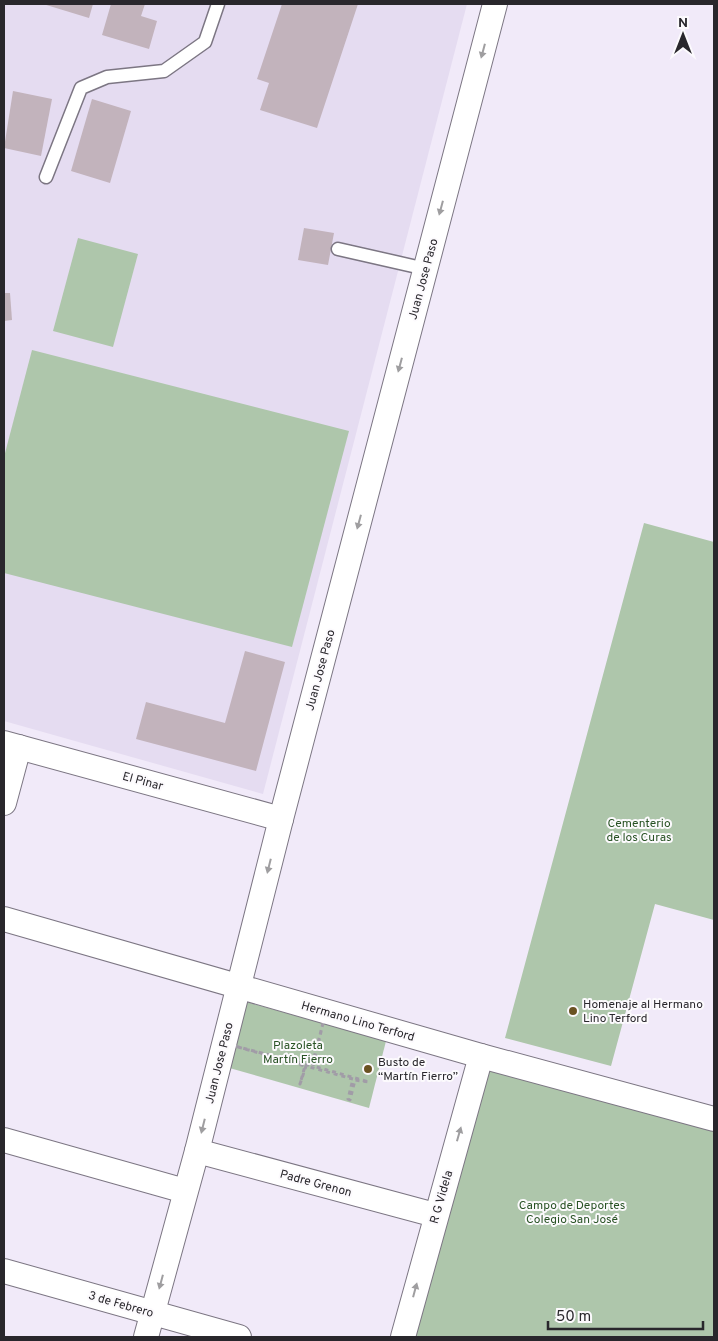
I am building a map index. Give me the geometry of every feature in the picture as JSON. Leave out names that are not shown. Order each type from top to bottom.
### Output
[{"type":"street","name":"Juan Jose Paso","points":[[146,1337],[197,1151],[281,819],[495,4]]},
{"type":"street","name":"El Pinar","points":[[12,745],[281,819]]},
{"type":"street","points":[[4,803],[12,745]]},
{"type":"street","name":"Hermano Lino Terford","points":[[4,919],[481,1056],[714,1119]]},
{"type":"street","name":"R G Videla","points":[[403,1337],[435,1215],[481,1056]]},
{"type":"street","points":[[4,1140],[185,1191]]},
{"type":"street","name":"Padre Grenon","points":[[197,1151],[435,1215]]},
{"type":"street","name":"3 de Febrero","points":[[4,1271],[239,1337]]},
{"type":"lane","points":[[46,177],[81,88],[107,77],[164,71],[206,42],[218,4]]},
{"type":"lane","points":[[338,249],[426,268]]},
{"type":"path","points":[[323,1023],[314,1066],[369,1082],[355,1080],[350,1100],[348,1099],[353,1079],[306,1066],[300,1084],[305,1066],[232,1044],[312,1066],[323,1023]]},
{"type":"shaded area","points":[[4,4],[467,4],[263,794],[4,721]]},
{"type":"green space","points":[[78,238],[138,254],[113,347],[53,331]]},
{"type":"green space","points":[[32,350],[349,431],[292,647],[4,573],[4,457]]},
{"type":"green space","name":"Cementerio de los Curas","points":[[644,523],[714,542],[714,920],[655,904],[611,1066],[505,1038]]},
{"type":"green space","name":"Plazoleta Martín Fierro","points":[[243,1001],[386,1041],[369,1108],[226,1067]]},
{"type":"green space","name":"Campo de Deportes Colegio San José","points":[[481,1056],[714,1119],[714,1337],[410,1337]]},
{"type":"building","points":[[43,4],[93,4],[89,18]]},
{"type":"building","points":[[111,4],[145,4],[141,16],[157,21],[149,49],[102,35]]},
{"type":"building","points":[[282,4],[358,4],[317,128],[260,110],[269,83],[257,79]]},
{"type":"building","points":[[13,91],[52,99],[41,156],[4,148]]},
{"type":"building","points":[[92,99],[131,111],[110,183],[71,171]]},
{"type":"building","points":[[304,228],[334,233],[328,265],[298,260]]},
{"type":"building","points":[[4,293],[10,293],[12,320],[4,321]]},
{"type":"building","points":[[245,651],[285,662],[256,771],[136,739],[146,702],[225,723]]},
{"type":"place","name":"Homenaje al Hermano Lino Terford","points":[[573,1011]]},
{"type":"place","name":"Busto de “Martín Fierro”","points":[[368,1069]]}]
